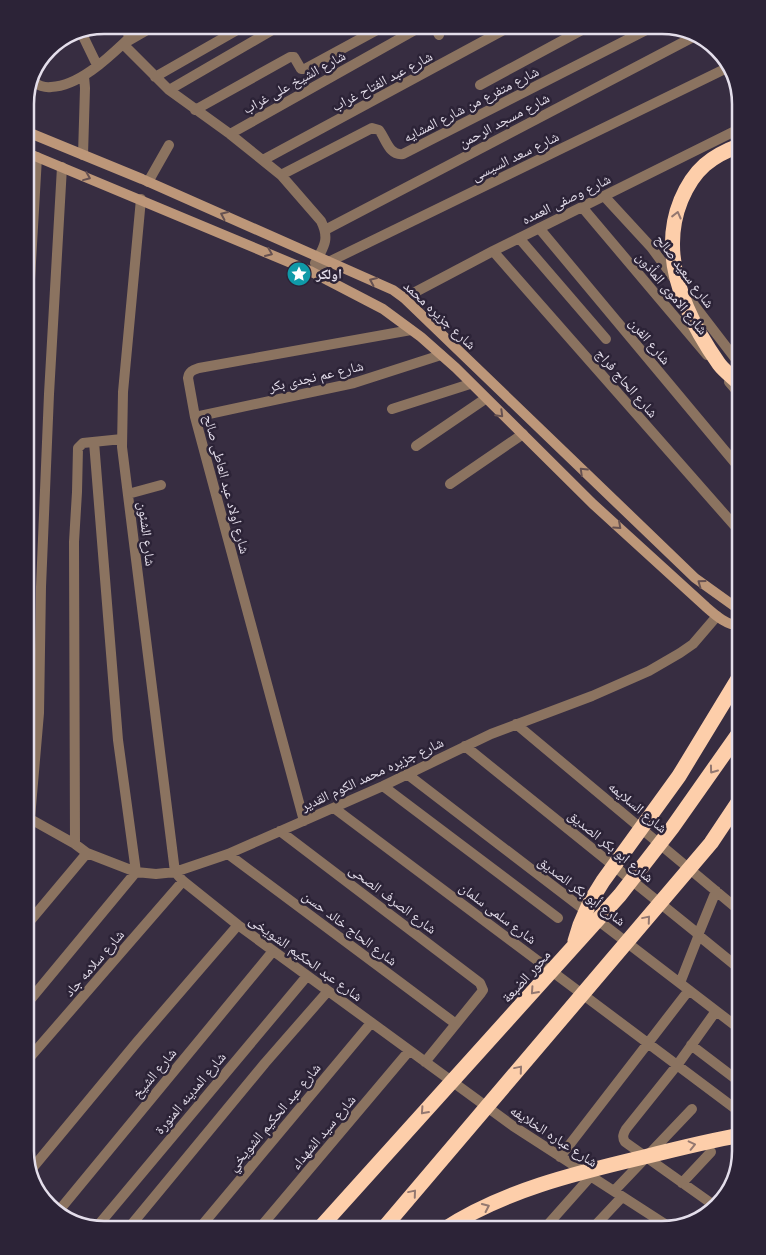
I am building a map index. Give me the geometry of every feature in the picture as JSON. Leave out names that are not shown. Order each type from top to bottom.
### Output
[{"type":"highway","points":[[732,148],[722,152],[704,164],[694,175],[676,212],[672,238],[673,263],[689,312],[720,365],[732,376]]},
{"type":"highway","points":[[572,948],[590,902],[679,776],[732,689]]},
{"type":"highway","name":"محور الضبعة","points":[[326,1221],[620,895],[672,828],[732,743]]},
{"type":"highway","points":[[390,1221],[711,843],[732,812]]},
{"type":"highway","points":[[460,1221],[487,1206],[552,1180],[732,1137]]},
{"type":"main road","name":"شارع جزيره محمد","points":[[34,135],[148,182],[393,290],[404,298],[695,578],[732,605]]},
{"type":"main road","name":"شارع جزيره محمد","points":[[34,156],[310,271],[383,310],[441,355],[594,504],[717,616],[732,624]]},
{"type":"street","points":[[125,34],[127,40],[156,78],[169,90],[230,134],[281,175],[321,221],[325,230],[325,244],[310,271]]},
{"type":"street","points":[[37,84],[52,87],[84,76],[134,34]]},
{"type":"street","points":[[127,40],[139,34]]},
{"type":"street","points":[[156,78],[231,34]]},
{"type":"street","points":[[169,90],[265,34]]},
{"type":"street","points":[[196,110],[290,57],[294,57],[301,68],[305,69],[369,34]]},
{"type":"street","name":"شارع الشيخ على غراب","points":[[230,134],[408,34]]},
{"type":"street","name":"شارع عبد الفتاح غراب","points":[[263,160],[496,34]]},
{"type":"street","points":[[480,85],[574,34]]},
{"type":"street","name":"شارع متفرع من شارع المشايه","points":[[281,175],[372,128],[379,130],[392,152],[397,155],[403,154],[638,34]]},
{"type":"street","points":[[83,36],[97,65]]},
{"type":"street","name":"شارع مسجد الرحمن","points":[[325,230],[689,39]]},
{"type":"street","name":"شارع سعد السيسى","points":[[310,271],[723,70]]},
{"type":"street","points":[[83,155],[84,76]]},
{"type":"street","name":"شارع وصفى العمده","points":[[404,298],[493,251],[732,132]]},
{"type":"street","points":[[148,182],[169,145]]},
{"type":"street","points":[[34,210],[37,157]]},
{"type":"street","points":[[34,756],[39,713],[42,548],[62,167]]},
{"type":"street","name":"شارع سعيد صالح","points":[[604,196],[651,248],[732,355]]},
{"type":"street","name":"شارع الشئون","points":[[140,199],[123,392],[122,439],[175,872]]},
{"type":"street","name":"شارع الاموى المأذون","points":[[582,207],[732,385]]},
{"type":"street","name":"شارع الفرن","points":[[539,228],[732,459]]},
{"type":"street","points":[[519,238],[606,339]]},
{"type":"street","name":"شارع الحاج فراج","points":[[493,251],[732,523]]},
{"type":"street","name":"شارع اولاد عبد العاطى صالح","points":[[304,821],[195,417],[188,378],[190,371],[193,370],[411,330]]},
{"type":"street","name":"شارع عم نجدى بكر","points":[[195,417],[354,383],[441,355]]},
{"type":"street","points":[[392,409],[470,384]]},
{"type":"street","points":[[416,446],[485,398]]},
{"type":"street","points":[[450,484],[523,434]]},
{"type":"street","points":[[75,844],[74,542],[78,448],[83,443],[122,439]]},
{"type":"street","points":[[34,995],[136,872],[118,740],[94,442]]},
{"type":"street","points":[[128,494],[161,485]]},
{"type":"street","name":"شارع جزيره محمد الكوم القدير","points":[[34,821],[87,852],[136,872],[156,874],[175,872],[228,854],[383,786],[465,746],[650,671],[680,654],[693,644],[717,616]]},
{"type":"street","name":"شارع السلايمه","points":[[516,724],[732,904]]},
{"type":"street","name":"شارع ابو بكر الصديق","points":[[465,746],[732,963]]},
{"type":"street","name":"شارع أبو بكر الصديق","points":[[407,774],[732,1023]]},
{"type":"street","points":[[383,786],[558,918]]},
{"type":"street","name":"شارع سلمى سلمان","points":[[334,808],[732,1106]]},
{"type":"street","name":"شارع الصرف الصحى","points":[[280,831],[480,983],[481,993],[456,1024]]},
{"type":"street","points":[[34,916],[87,852]]},
{"type":"street","name":"شارع الحاج خالد حسن","points":[[228,854],[456,1024]]},
{"type":"street","name":"شارع عبد الحكيم الشويخى","points":[[175,872],[183,881],[238,925],[425,1062]]},
{"type":"street","name":"شارع سلامه جاد","points":[[34,1053],[183,881]]},
{"type":"street","points":[[680,983],[716,891]]},
{"type":"street","points":[[35,1165],[238,925]]},
{"type":"street","name":"شارع الشيخ","points":[[62,1207],[273,951]]},
{"type":"street","name":"شارع المدينه المنورة","points":[[102,1221],[307,976]]},
{"type":"street","points":[[560,1157],[689,990]]},
{"type":"street","points":[[134,1221],[265,1063],[328,991]]},
{"type":"street","points":[[710,1202],[625,1142],[623,1134],[678,1064],[716,1010]]},
{"type":"street","name":"شارع عبد الحكيم الشويخي","points":[[206,1221],[371,1023]]},
{"type":"street","points":[[425,1062],[456,1024]]},
{"type":"street","points":[[691,1045],[732,1076]]},
{"type":"street","name":"شارع سيد الشهداء","points":[[266,1221],[409,1051]]},
{"type":"street","name":"شارع عباره الخلايفه","points":[[425,1062],[514,1126],[660,1221]]},
{"type":"street","points":[[598,1221],[646,1158],[692,1109]]},
{"type":"street","points":[[682,1183],[711,1152]]},
{"type":"street","points":[[552,1221],[591,1176]]},
{"type":"place","name":"اولكر","points":[[299,274]]}]
